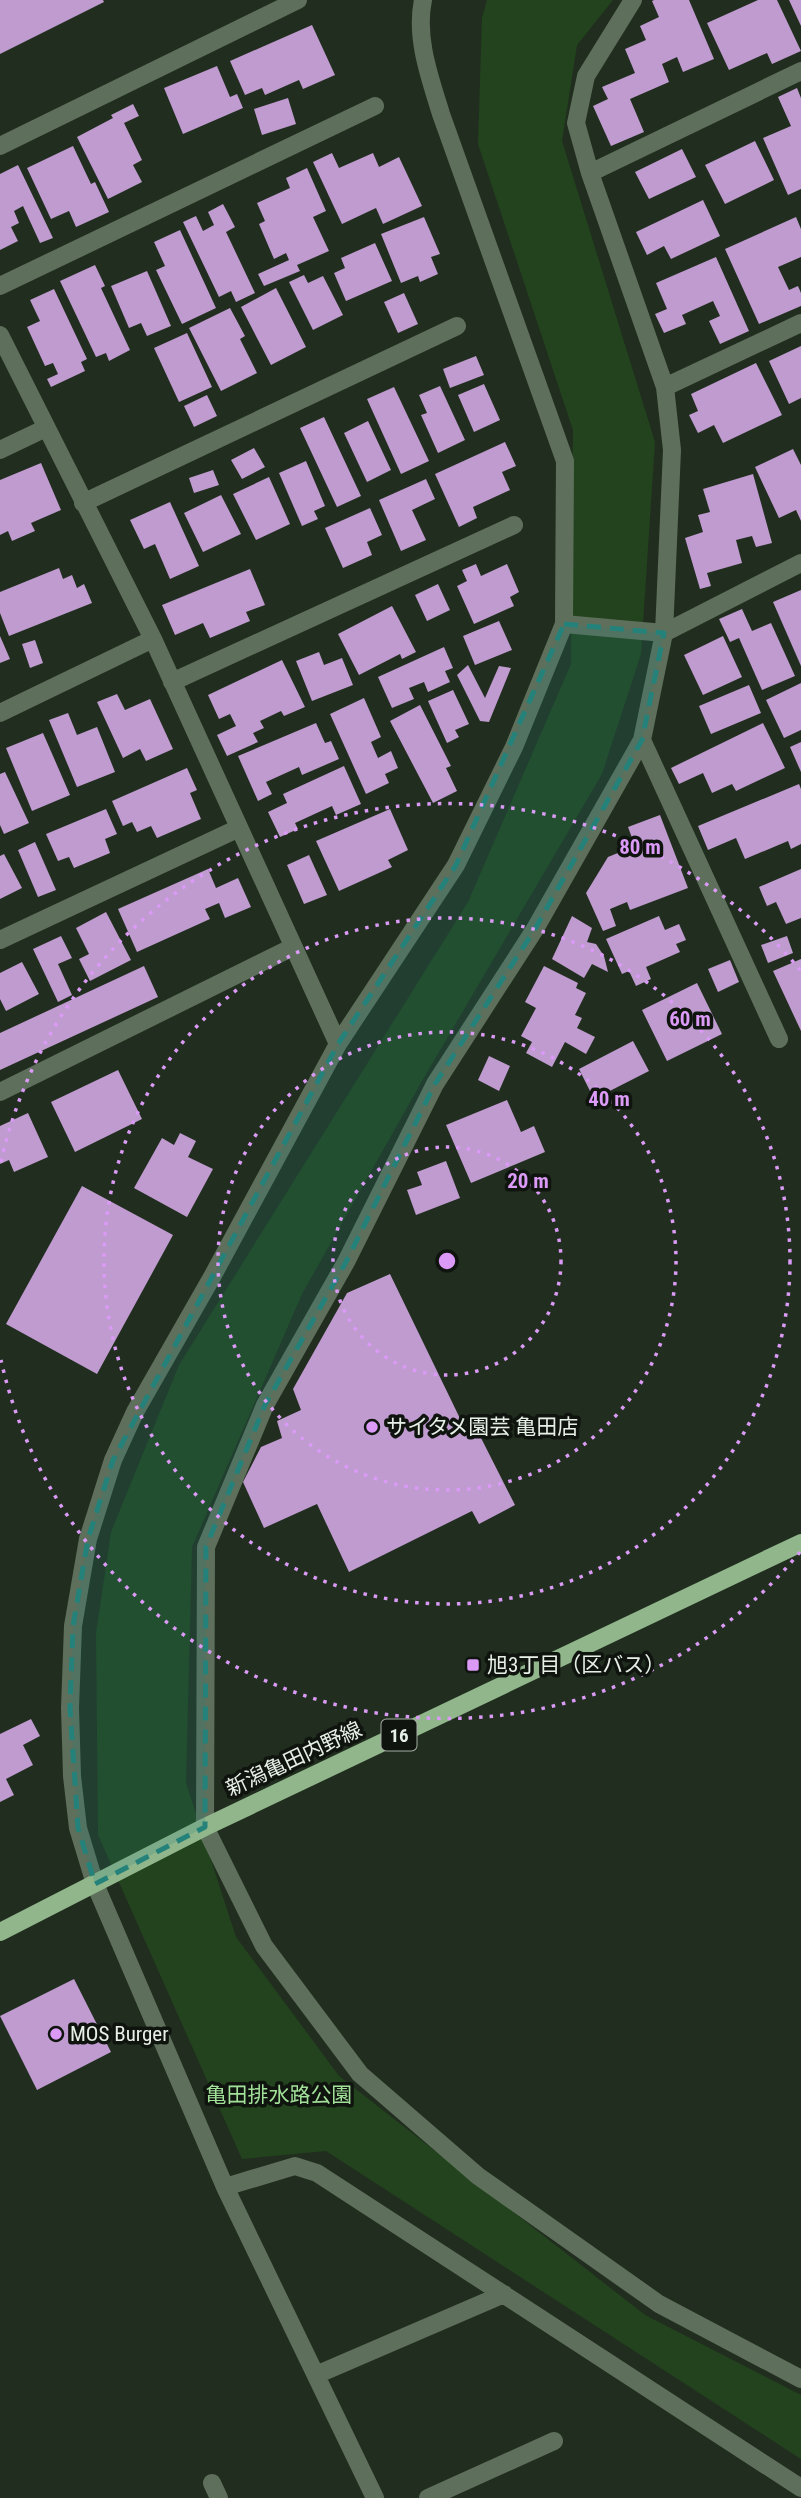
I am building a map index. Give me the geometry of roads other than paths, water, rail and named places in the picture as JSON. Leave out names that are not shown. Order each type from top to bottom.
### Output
[{"type":"main road","name":"新潟亀田内野線","points":[[0,1933],[205,1827],[801,1543]]},
{"type":"street","points":[[0,146],[298,0]]},
{"type":"street","points":[[375,2498],[225,2187],[95,1884],[78,1828],[72,1776],[70,1708],[73,1626],[88,1539],[113,1460],[135,1412],[212,1277],[338,1044],[456,866],[513,747],[564,624],[565,461],[441,114],[426,64],[421,12],[423,0]]},
{"type":"street","points":[[633,0],[586,76],[576,123],[590,173],[665,387],[672,450],[664,633],[642,740],[535,929],[435,1084],[346,1262],[265,1405],[206,1547],[205,1827],[264,1946],[360,2074],[478,2176],[659,2304],[801,2379]]},
{"type":"street","points":[[590,173],[801,71]]},
{"type":"street","points":[[0,286],[375,106]]},
{"type":"street","points":[[665,387],[801,323]]},
{"type":"street","points":[[83,503],[457,326]]},
{"type":"street","points":[[0,335],[153,639],[338,1044]]},
{"type":"street","points":[[0,450],[47,428]]},
{"type":"street","points":[[172,681],[514,525]]},
{"type":"street","points":[[564,624],[664,633],[801,563]]},
{"type":"street","points":[[0,713],[153,639]]},
{"type":"street","points":[[642,740],[779,1039]]},
{"type":"street","points":[[0,940],[239,828]]},
{"type":"street","points":[[0,1092],[293,947]]},
{"type":"street","points":[[225,2187],[295,2166],[317,2173],[801,2488]]},
{"type":"street","points":[[316,2375],[504,2294]]},
{"type":"street","points":[[428,2498],[554,2441]]},
{"type":"place","name":"サイタメ園芸 亀田店","points":[[372,1427]]},
{"type":"place","name":"旭3丁目（区バス）","points":[[473,1665]]},
{"type":"place","name":"MOS Burger","points":[[56,2034]]},
{"type":"park label","name":"亀田排水路公園","points":[[279,2095]]}]
